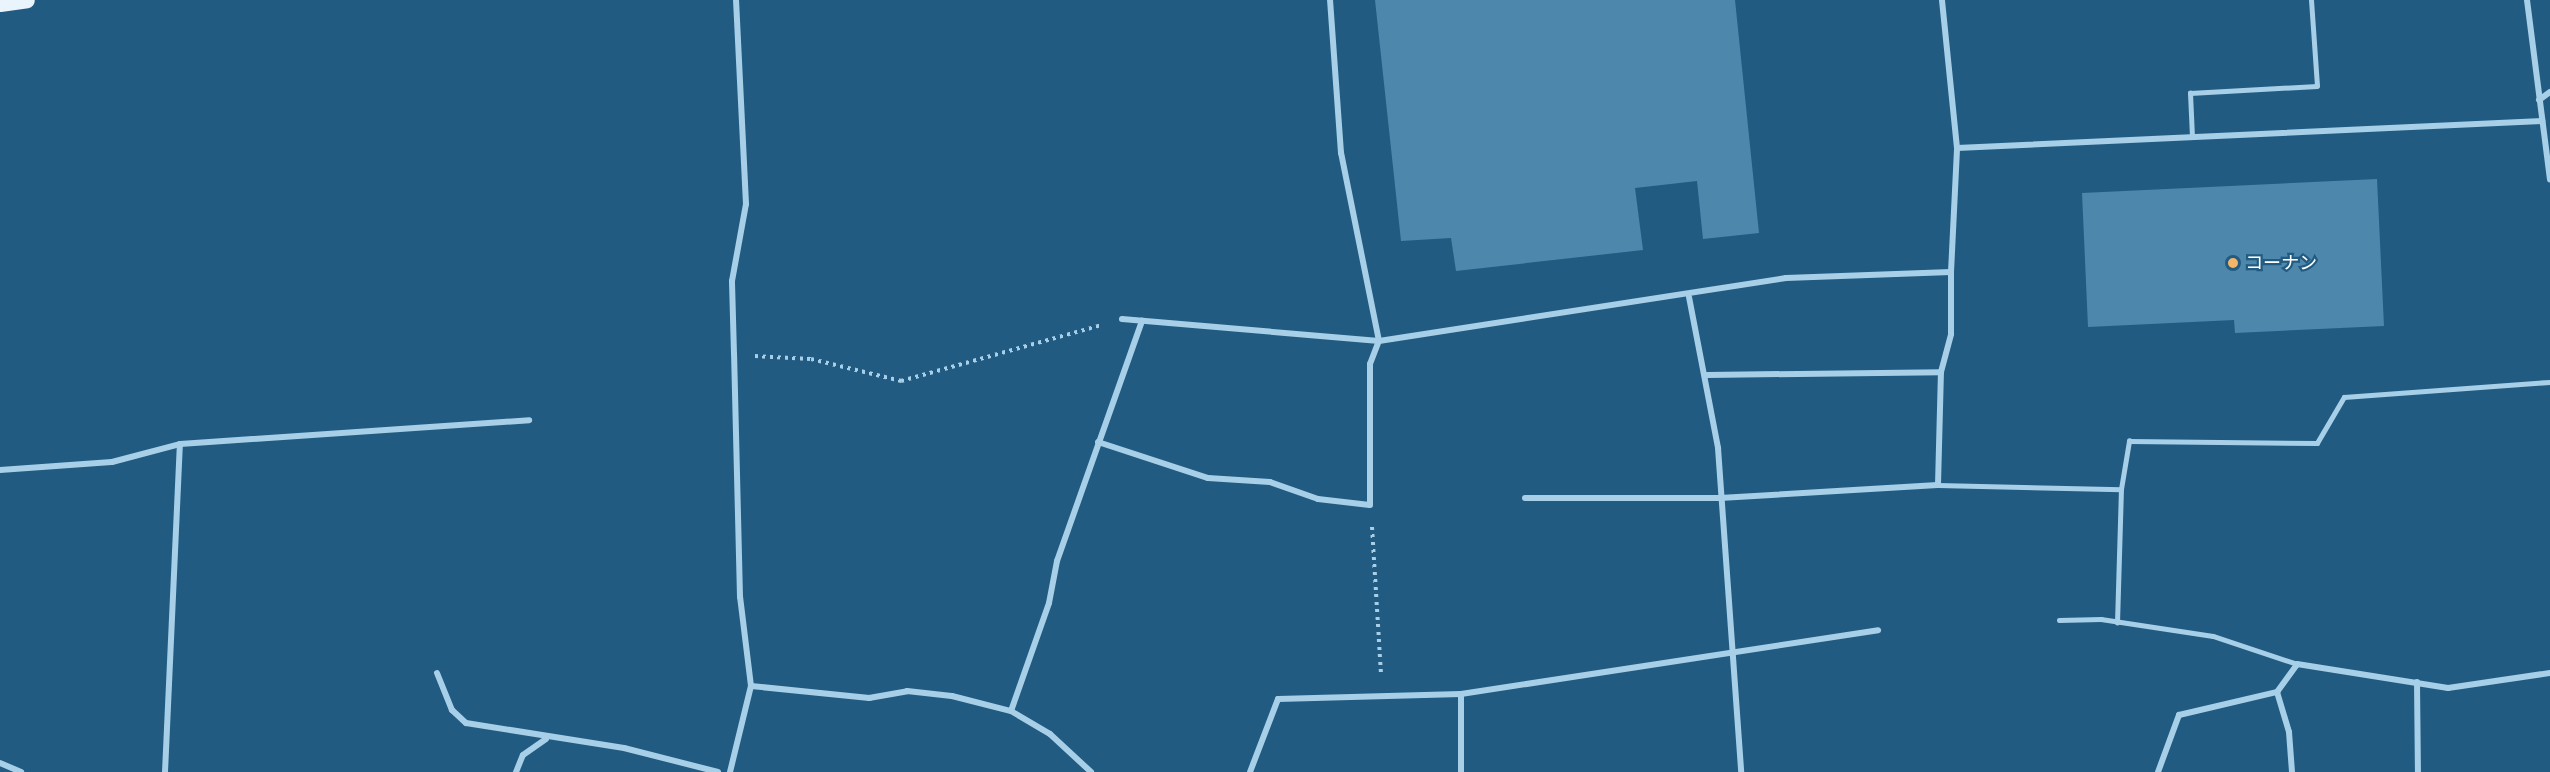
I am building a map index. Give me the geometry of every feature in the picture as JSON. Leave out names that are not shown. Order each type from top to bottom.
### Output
[{"type":"main road","points":[[0,4],[27,0]]},
{"type":"street","points":[[730,772],[751,686],[740,597],[732,280],[746,204],[736,0]]},
{"type":"street","points":[[1098,442],[1208,478],[1270,482],[1318,499],[1370,505],[1370,364],[1378,341],[1341,153],[1330,0]]},
{"type":"street","points":[[1525,498],[1720,498],[1938,485],[1941,372],[1951,334],[1951,272],[1957,148],[1942,0]]},
{"type":"street","points":[[2527,0],[2550,180]]},
{"type":"street","points":[[2540,100],[2550,92]]},
{"type":"street","points":[[1957,148],[2542,121]]},
{"type":"street","points":[[1122,319],[1378,341],[1689,297],[1786,278],[1951,272]]},
{"type":"street","points":[[1689,297],[1707,375],[1720,498],[1729,656],[1741,772]]},
{"type":"street","points":[[1011,711],[1098,442],[1142,321]]},
{"type":"street","points":[[1707,375],[1941,372]]},
{"type":"street","points":[[0,470],[112,462],[180,444],[529,420]]},
{"type":"street","points":[[165,772],[180,444]]},
{"type":"street","points":[[1250,772],[1278,699],[1461,694],[1729,656],[1878,630]]},
{"type":"street","points":[[2158,772],[2179,715],[2277,692],[2297,664],[2448,688],[2550,674]]},
{"type":"street","points":[[437,673],[452,710],[466,723],[546,739],[624,748],[717,772]]},
{"type":"street","points":[[2417,682],[2418,772]]},
{"type":"street","points":[[751,686],[869,698],[907,691],[1011,711],[1050,734],[1091,772]]},
{"type":"street","points":[[2277,692],[2289,732],[2292,772]]},
{"type":"street","points":[[1461,694],[1461,772]]},
{"type":"street","points":[[516,772],[523,755],[546,739]]},
{"type":"street","points":[[0,763],[21,772]]},
{"type":"lane","points":[[2192,137],[2190,93],[2317,86],[2311,0]]},
{"type":"lane","points":[[2117,623],[2121,489],[2129,441],[2317,443],[2344,397],[2550,382]]},
{"type":"lane","points":[[1938,485],[2121,489]]},
{"type":"lane","points":[[2059,620],[2117,623],[2213,636],[2297,664]]},
{"type":"path","points":[[734,354],[811,359],[901,381],[1122,319]]},
{"type":"path","points":[[1370,505],[1382,697]]},
{"type":"building","points":[[1375,0],[1735,0],[1759,233],[1703,239],[1697,181],[1635,188],[1643,250],[1456,271],[1451,238],[1401,241]]},
{"type":"building","name":"コーナン","points":[[2377,179],[2384,326],[2235,333],[2234,320],[2088,327],[2082,193]]},
{"type":"place","name":"コーナン","points":[[2233,263]]}]
